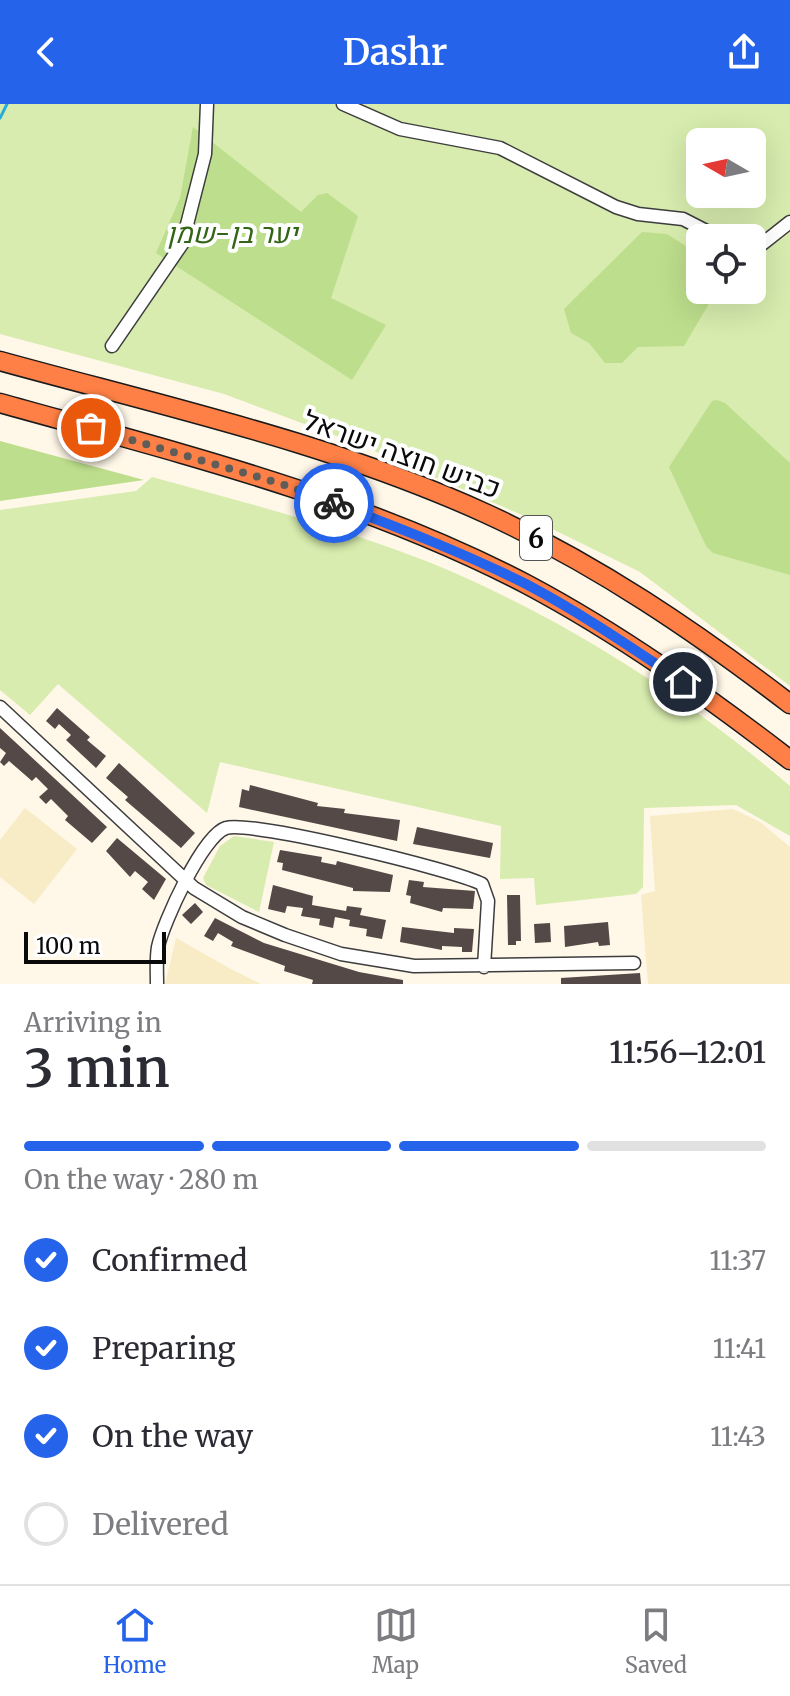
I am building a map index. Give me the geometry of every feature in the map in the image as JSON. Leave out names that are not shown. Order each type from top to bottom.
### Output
[{"type":"highway","name":"כביש חוצה ישראל","points":[[0,361],[353,461],[486,513],[570,555],[642,598],[721,651],[790,704]]},
{"type":"highway","name":"6","points":[[0,403],[282,484],[418,535],[526,584],[605,630],[734,717],[790,760]]},
{"type":"street","points":[[112,346],[182,244],[205,154],[207,104]]},
{"type":"street","points":[[343,104],[400,129],[500,148],[616,207],[638,214],[683,219],[693,224]]},
{"type":"street","points":[[766,241],[790,222]]},
{"type":"street","points":[[0,707],[186,881],[242,917],[321,948],[399,964],[484,967],[634,963]]},
{"type":"street","points":[[157,984],[161,937],[186,881],[217,834],[233,827],[324,843],[482,884],[487,894],[484,967]]},
{"type":"shaded area","points":[[25,808],[77,849],[34,904],[0,877],[0,840]]},
{"type":"shaded area","points":[[733,809],[760,822],[790,847],[790,984],[648,984],[641,895],[655,891],[650,816]]},
{"type":"shaded area","points":[[176,938],[229,968],[261,984],[165,984]]},
{"type":"green space","points":[[0,104],[790,104],[790,686],[640,572],[536,521],[358,444],[224,394],[0,334]]},
{"type":"green space","name":"יער בן-שמן","points":[[193,127],[301,212],[318,195],[327,193],[358,216],[331,298],[386,325],[352,380],[156,253],[180,198]]},
{"type":"green space","points":[[642,232],[667,234],[686,246],[686,304],[709,304],[684,346],[638,347],[622,363],[605,363],[589,343],[571,333],[564,309]]},
{"type":"green space","points":[[712,401],[725,403],[790,463],[790,575],[713,553],[706,546],[669,467]]},
{"type":"green space","points":[[0,441],[144,480],[0,501]]},
{"type":"green space","points":[[152,477],[366,539],[436,565],[484,586],[577,635],[665,690],[790,786],[790,836],[736,805],[644,808],[643,887],[636,894],[536,905],[534,878],[500,879],[501,826],[220,762],[207,813],[58,684],[30,715],[0,690],[0,510],[136,491]]},
{"type":"green space","points":[[234,836],[274,842],[259,912],[206,885],[203,878],[220,846]]},
{"type":"building","points":[[57,708],[106,756],[96,768],[66,740],[71,735],[59,724],[55,729],[46,721]]},
{"type":"building","points":[[0,728],[107,827],[92,843],[65,820],[68,816],[51,799],[46,804],[39,797],[48,789],[36,777],[32,781],[9,761],[4,766],[0,762],[6,753],[0,748]]},
{"type":"building","points":[[119,763],[195,833],[181,848],[125,800],[128,797],[106,778]]},
{"type":"building","points":[[250,785],[318,803],[317,806],[345,809],[344,813],[400,820],[397,841],[239,807],[242,789],[249,791]]},
{"type":"building","points":[[417,827],[493,843],[490,858],[413,844]]},
{"type":"building","points":[[117,838],[166,879],[154,900],[142,889],[148,882],[135,871],[130,877],[106,851]]},
{"type":"building","points":[[280,850],[322,857],[321,862],[336,865],[337,861],[393,875],[390,892],[353,891],[353,888],[282,870],[283,863],[277,862]]},
{"type":"building","points":[[409,880],[424,882],[423,887],[475,891],[473,909],[443,908],[442,912],[410,903],[411,896],[406,895]]},
{"type":"building","points":[[273,885],[313,896],[312,905],[346,911],[347,906],[362,908],[360,915],[386,920],[382,939],[366,936],[367,929],[349,926],[350,920],[335,917],[333,928],[319,925],[320,919],[301,916],[303,908],[287,906],[285,913],[268,909]]},
{"type":"building","points":[[507,895],[520,895],[521,941],[516,941],[516,945],[508,945]]},
{"type":"building","points":[[195,903],[203,912],[191,924],[182,915]]},
{"type":"building","points":[[215,918],[264,943],[359,972],[403,980],[403,984],[312,984],[313,980],[284,971],[285,966],[231,946],[233,942],[218,933],[213,941],[204,936]]},
{"type":"building","points":[[608,922],[610,945],[599,946],[598,942],[565,947],[564,926]]},
{"type":"building","points":[[550,923],[551,942],[535,943],[534,924]]},
{"type":"building","points":[[402,927],[454,933],[454,928],[474,929],[472,952],[462,952],[462,947],[442,946],[442,950],[400,942]]},
{"type":"building","points":[[640,973],[641,984],[561,984],[561,978]]},
{"type":"waterway","points":[[0,118],[7,104]]},
{"type":"way so far","points":[[91,428],[282,484],[334,503]]},
{"type":"route","points":[[334,503],[418,535],[526,584],[605,630],[683,682]]}]
